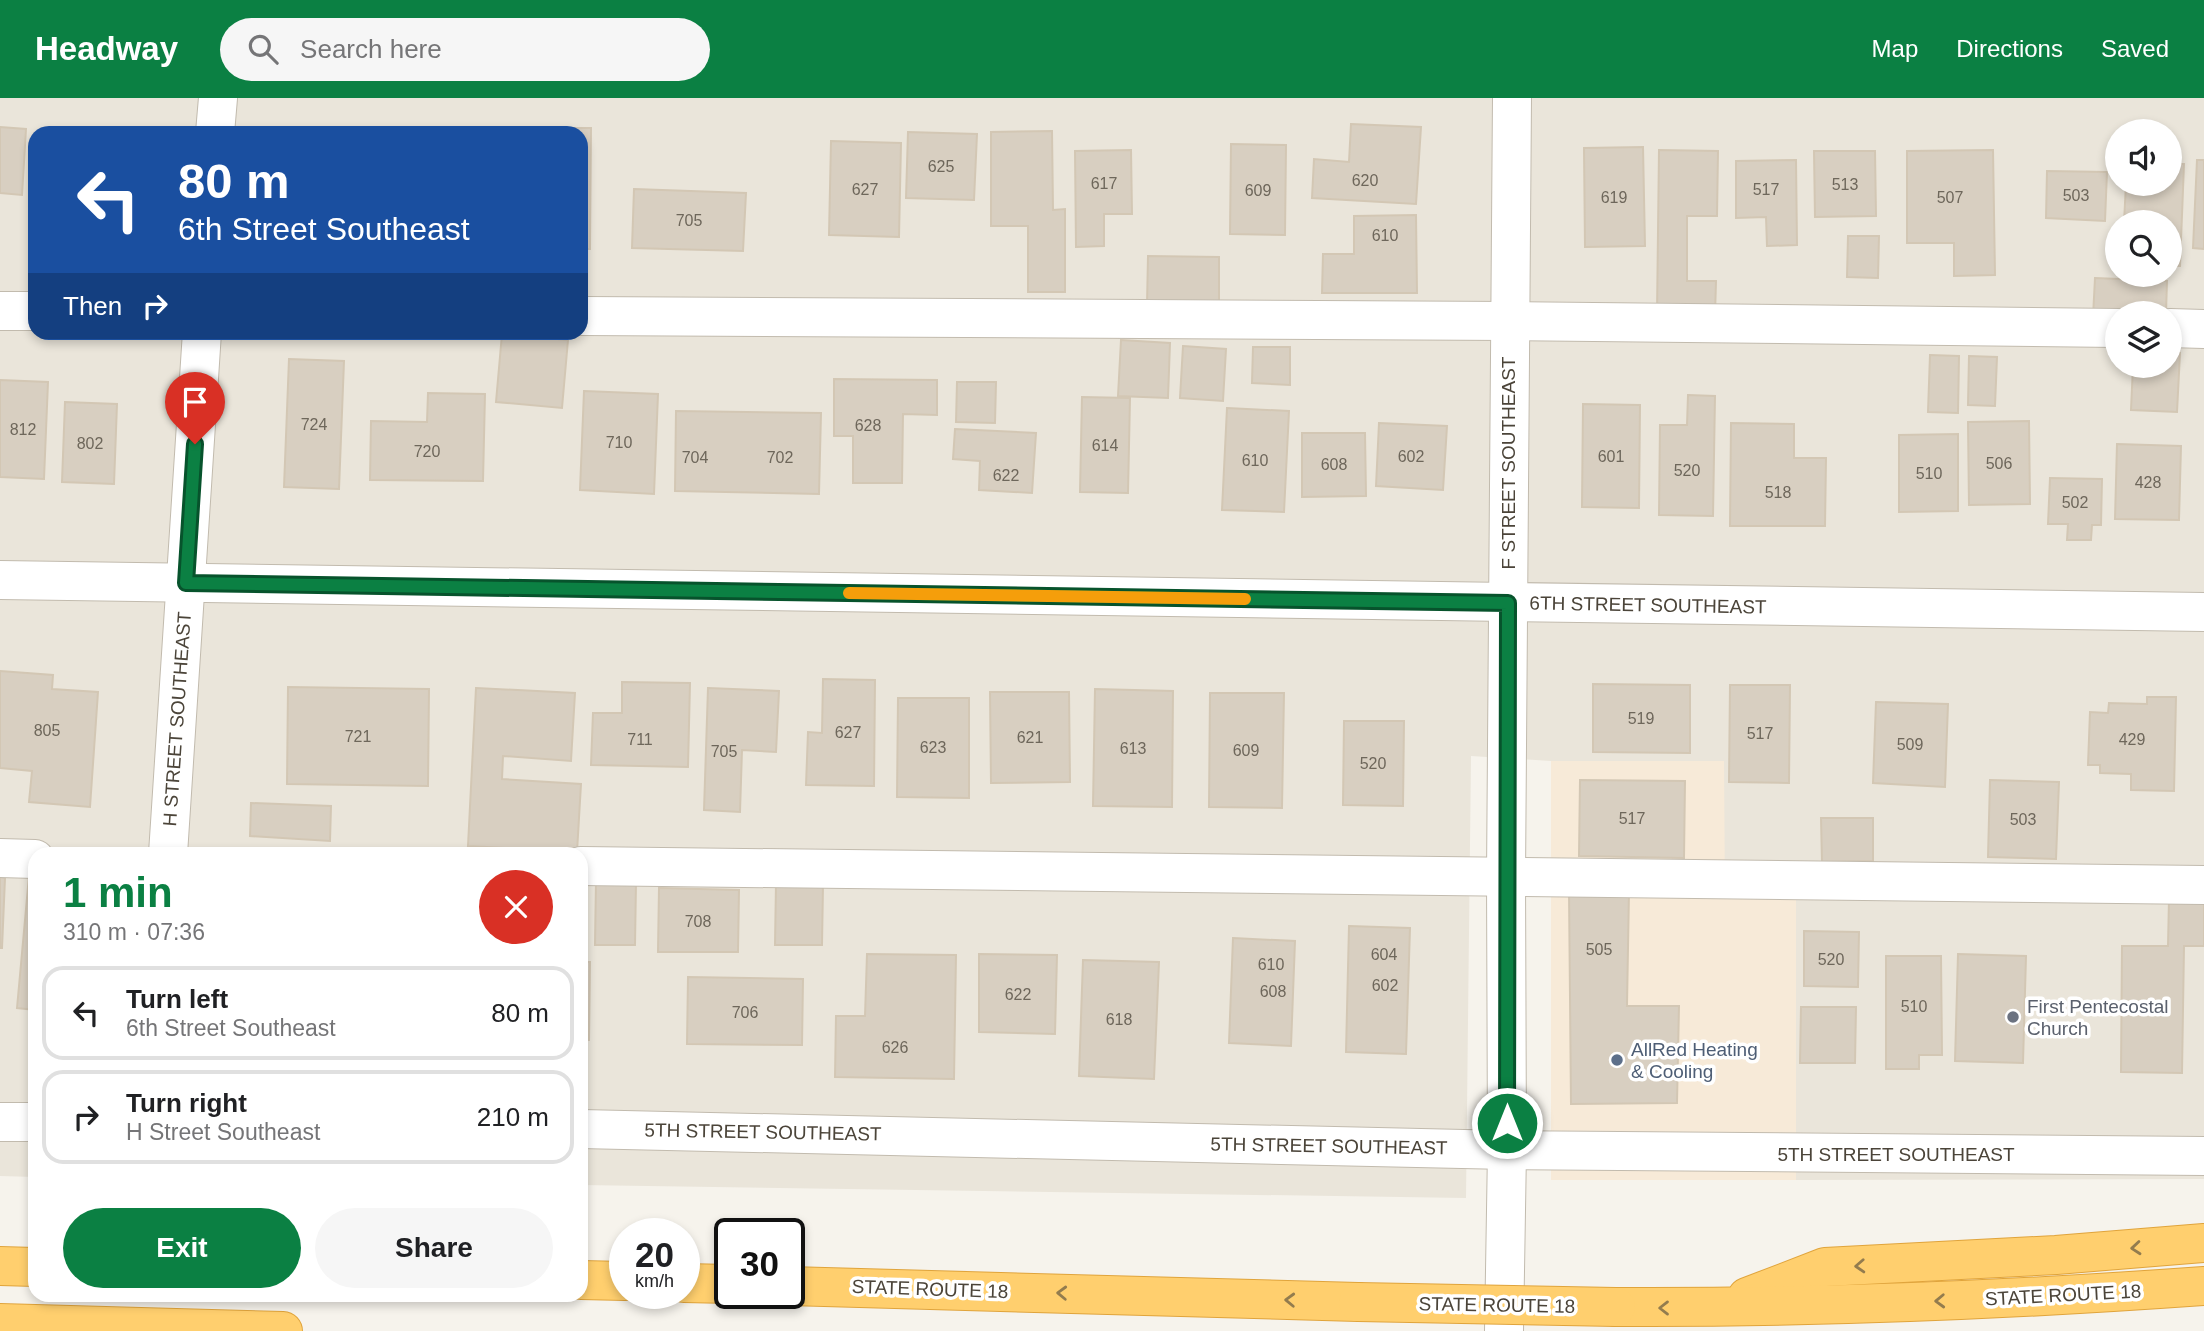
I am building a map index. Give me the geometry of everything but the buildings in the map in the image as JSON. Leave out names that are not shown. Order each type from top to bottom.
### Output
[{"type":"highway","points":[[1718,1308],[1825,1267],[2044,1256],[2204,1243]]},
{"type":"highway","points":[[0,1266],[28,1266]]},
{"type":"highway","points":[[588,1280],[609,1281]]},
{"type":"highway","name":"STATE ROUTE 18","points":[[805,1286],[1358,1302],[1718,1308],[2064,1296],[2204,1286]]},
{"type":"highway","points":[[0,1323],[283,1331]]},
{"type":"street","points":[[216,126],[218,98]]},
{"type":"street","name":"F STREET SOUTHEAST","points":[[1504,1331],[1512,98]]},
{"type":"street","points":[[0,311],[28,311]]},
{"type":"street","points":[[588,316],[1509,321],[2105,328]]},
{"type":"street","points":[[2182,328],[2204,329]]},
{"type":"street","name":"H STREET SOUTHEAST","points":[[169,847],[201,340]]},
{"type":"street","name":"6TH STREET SOUTHEAST","points":[[0,580],[2204,612]]},
{"type":"street","points":[[0,858],[28,859]]},
{"type":"street","points":[[588,866],[2204,885]]},
{"type":"street","points":[[0,1122],[28,1122]]},
{"type":"street","name":"5TH STREET SOUTHEAST","points":[[588,1129],[1507,1150],[2204,1156]]},
{"type":"shaded area","points":[[0,98],[2204,98],[2204,1179],[1796,1180],[1796,899],[1724,899],[1724,762],[1551,761],[1471,756],[1466,1198],[588,1185],[588,847],[28,847],[28,1177],[0,1176]]},
{"type":"shaded area","points":[[1551,761],[1724,761],[1725,898],[1796,899],[1796,1180],[1551,1180]]},
{"type":"slow traffic","points":[[849,593],[1245,599]]},
{"type":"place","name":"First Pentecostal Church","points":[[2013,1017]]},
{"type":"place","name":"AllRed Heating & Cooling","points":[[1617,1060]]},
{"type":"route","points":[[195,444],[186,583],[1508,603],[1507,1123]]}]
